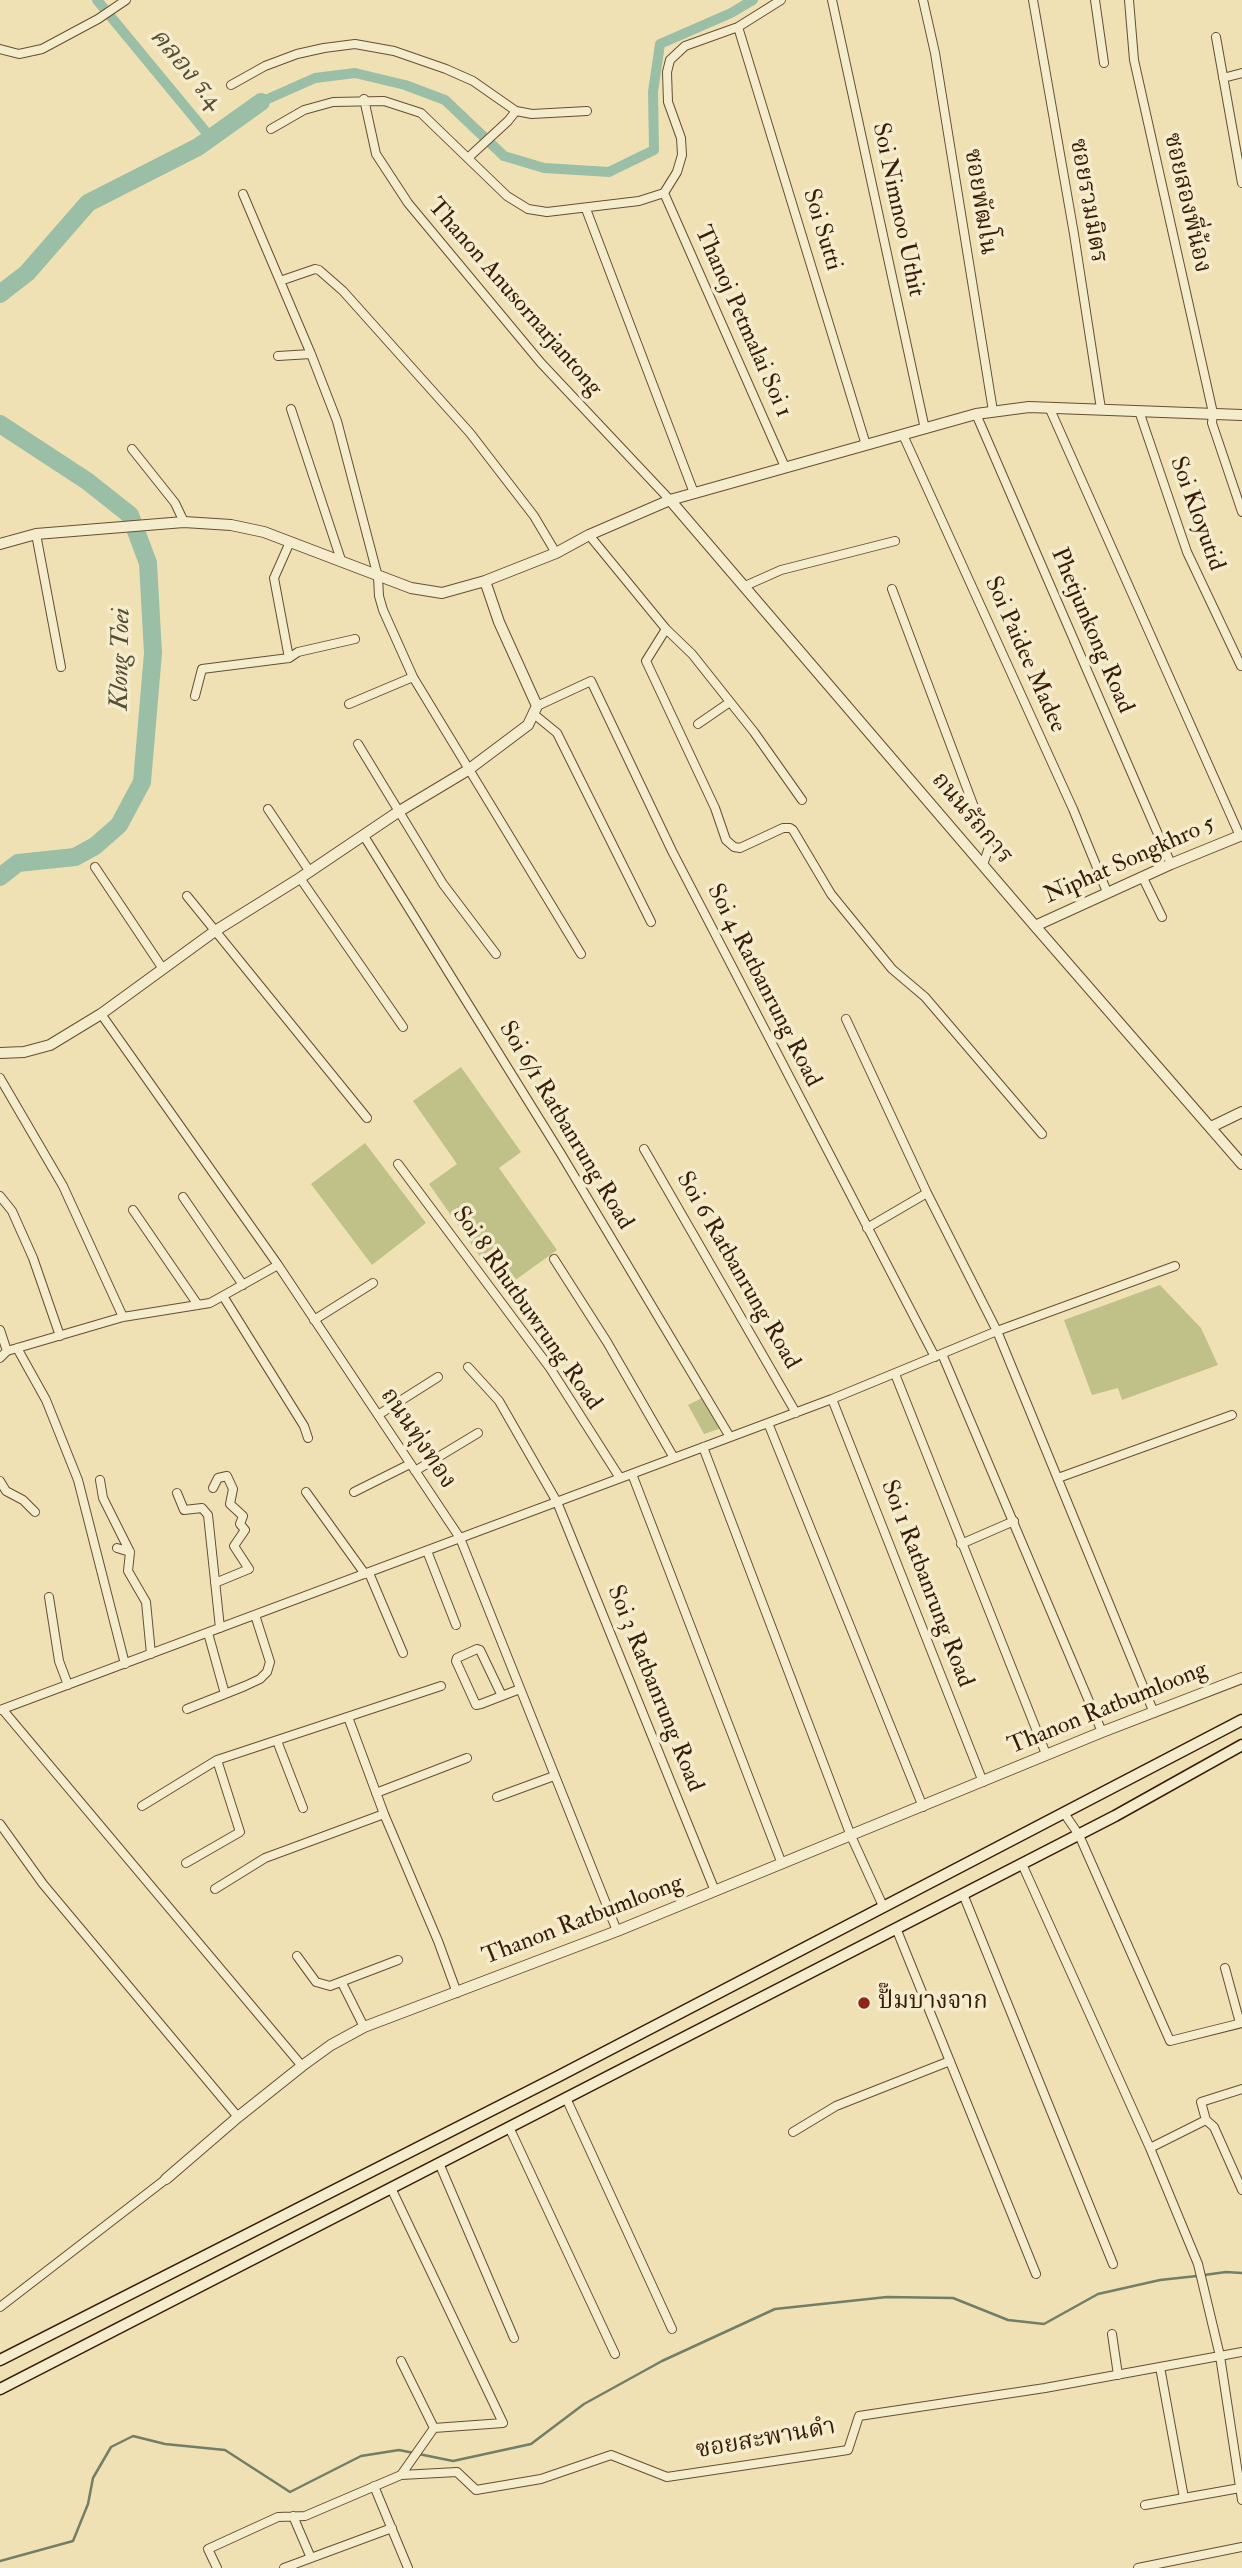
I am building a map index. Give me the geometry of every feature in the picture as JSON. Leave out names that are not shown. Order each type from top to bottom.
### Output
[{"type":"main road","points":[[0,2360],[557,2077],[1242,1720]]},
{"type":"main road","points":[[0,2389],[1079,1835],[1242,1745]]},
{"type":"main road","points":[[557,2077],[566,2098]]},
{"type":"street","points":[[271,129],[303,110],[333,102],[363,99],[384,101],[421,113],[471,154],[507,196],[528,209],[547,212],[639,201],[664,193],[677,172],[683,145],[668,102],[667,72],[670,60],[685,46],[738,27],[781,0]]},
{"type":"street","name":"Soi Nimnoo Uthit","points":[[832,0],[925,429]]},
{"type":"street","name":"ซอยพัฒโน","points":[[923,0],[935,53],[993,411]]},
{"type":"street","name":"ซอยรวมมิตร","points":[[1033,0],[1101,409]]},
{"type":"street","points":[[1095,0],[1104,63]]},
{"type":"street","name":"ซอยสองพี่น้อง","points":[[1129,0],[1134,60],[1213,413],[1212,423],[1242,512]]},
{"type":"street","points":[[0,49],[19,54],[42,50],[125,1]]},
{"type":"street","name":"Soi Sutti","points":[[738,27],[866,445]]},
{"type":"street","points":[[1216,37],[1242,183]]},
{"type":"street","points":[[231,85],[265,65],[297,54],[355,44],[394,51],[446,69],[473,81],[516,111],[531,114],[587,111]]},
{"type":"street","points":[[1223,78],[1242,74]]},
{"type":"street","name":"Thanon Anusornarjantong","points":[[363,99],[376,154],[408,203],[541,363],[670,500]]},
{"type":"street","points":[[471,154],[516,111]]},
{"type":"street","name":"Thanoj Petmalai Soi 1","points":[[664,193],[785,467]]},
{"type":"street","points":[[243,194],[337,422],[378,577],[383,611],[413,677],[581,954]]},
{"type":"street","points":[[586,209],[694,493]]},
{"type":"street","points":[[280,281],[315,269],[343,291],[464,425],[534,516],[556,553]]},
{"type":"street","points":[[278,356],[311,355]]},
{"type":"street","points":[[1049,407],[1241,836]]},
{"type":"street","points":[[0,544],[36,534],[106,528],[184,522],[230,525],[264,532],[341,559],[378,577],[411,588],[442,593],[485,581],[556,553],[589,535],[670,500],[976,414],[1049,407],[1242,415]]},
{"type":"street","points":[[291,409],[341,559]]},
{"type":"street","name":"Soi Kloyutid","points":[[1139,411],[1187,552],[1241,666]]},
{"type":"street","name":"Phetjunkong Road","points":[[976,414],[1171,864]]},
{"type":"street","name":"Soi Paidee Madee","points":[[904,435],[1107,892]]},
{"type":"street","points":[[132,449],[175,503],[184,522]]},
{"type":"street","name":"ถนนรัถการ","points":[[670,500],[1242,1164]]},
{"type":"street","points":[[36,534],[61,667]]},
{"type":"street","points":[[589,535],[666,629],[692,654],[802,800]]},
{"type":"street","points":[[745,586],[781,570],[895,541]]},
{"type":"street","points":[[289,658],[274,578],[290,542]]},
{"type":"street","points":[[485,581],[536,710],[557,733],[651,922]]},
{"type":"street","points":[[892,589],[989,846],[983,865]]},
{"type":"street","points":[[666,629],[646,661],[715,808],[726,840],[734,847],[740,848],[783,828],[793,830],[831,894],[892,969],[925,997],[1042,1134]]},
{"type":"street","points":[[195,696],[202,669],[289,658],[298,652],[355,639]]},
{"type":"street","points":[[349,704],[413,677]]},
{"type":"street","name":"Soi 4 Ratbanrung Road","points":[[536,710],[591,681],[672,851],[867,1228],[938,1355],[1014,1521],[1102,1732]]},
{"type":"street","points":[[698,724],[730,702]]},
{"type":"street","points":[[0,1053],[24,1052],[50,1045],[101,1014],[215,931],[310,872],[398,812],[468,770],[528,725],[536,710]]},
{"type":"street","points":[[358,744],[443,884],[496,954]]},
{"type":"street","points":[[268,809],[310,872]]},
{"type":"street","name":"Soi 6/1 Ratbanrung Road","points":[[364,835],[561,1154],[730,1437]]},
{"type":"street","name":"Niphat Songkhro 5","points":[[1035,926],[1171,864],[1241,836]]},
{"type":"street","points":[[95,867],[163,969]]},
{"type":"street","points":[[1143,877],[1162,918]]},
{"type":"street","points":[[300,878],[403,1027]]},
{"type":"street","points":[[187,896],[367,1118]]},
{"type":"street","name":"ถนนทุ่งทอง","points":[[101,1014],[278,1265],[460,1538],[617,1931]]},
{"type":"street","points":[[846,1019],[927,1193],[997,1331],[1154,1713]]},
{"type":"street","points":[[0,1078],[63,1186],[123,1317]]},
{"type":"street","points":[[1211,1127],[1242,1112]]},
{"type":"street","name":"Soi 6 Ratbanrung Road","points":[[644,1149],[796,1413]]},
{"type":"street","name":"Soi 8 Rhutbuwrung Road","points":[[398,1164],[550,1368],[620,1478]]},
{"type":"street","points":[[867,1228],[927,1193]]},
{"type":"street","points":[[0,1196],[12,1211],[33,1258],[60,1336]]},
{"type":"street","points":[[183,1196],[243,1285]]},
{"type":"street","points":[[132,1210],[198,1305]]},
{"type":"street","points":[[554,1259],[607,1342],[674,1458]]},
{"type":"street","points":[[0,1358],[7,1351],[123,1317],[210,1303],[278,1265]]},
{"type":"street","points":[[302,2066],[1,1710],[796,1413],[997,1331],[1175,1266]]},
{"type":"street","points":[[314,1320],[373,1283]]},
{"type":"street","points":[[223,1296],[308,1437]]},
{"type":"street","points":[[0,1331],[7,1351]]},
{"type":"street","points":[[17,1348],[46,1400],[78,1480],[125,1664]]},
{"type":"street","name":"Soi 3 Ratbanrung Road","points":[[468,1367],[499,1401],[557,1502],[715,1891]]},
{"type":"street","points":[[895,1374],[1046,1754]]},
{"type":"street","points":[[378,1415],[438,1377]]},
{"type":"street","name":"Soi 1 Ratbanrung Road","points":[[832,1399],[983,1782]]},
{"type":"street","points":[[1058,1478],[1232,1415]]},
{"type":"street","points":[[768,1423],[923,1807]]},
{"type":"street","points":[[354,1492],[413,1467],[478,1433]]},
{"type":"street","points":[[703,1447],[851,1836],[883,1906]]},
{"type":"street","points":[[632,1474],[782,1864]]},
{"type":"street","points":[[213,1488],[218,1478],[227,1476],[233,1489],[230,1504],[243,1516],[240,1524],[245,1530],[234,1546],[249,1569],[215,1583]]},
{"type":"street","points":[[100,1480],[103,1498],[130,1552],[128,1571],[146,1602],[151,1654]]},
{"type":"street","points":[[0,1481],[6,1491],[23,1500],[35,1512]]},
{"type":"street","points":[[306,1492],[367,1574],[403,1653]]},
{"type":"street","points":[[177,1493],[184,1510],[202,1508],[208,1515],[220,1628]]},
{"type":"street","points":[[961,1544],[1014,1521]]},
{"type":"street","points":[[117,1548],[130,1552]]},
{"type":"street","points":[[427,1551],[456,1625]]},
{"type":"street","points":[[49,1597],[59,1661],[68,1685]]},
{"type":"street","points":[[187,1709],[260,1679],[267,1672],[270,1662],[255,1615]]},
{"type":"street","points":[[208,1633],[225,1693]]},
{"type":"street","points":[[502,1696],[480,1650],[457,1658],[474,1703],[481,1704],[502,1696],[520,1689]]},
{"type":"street","name":"Thanon Ratbumloong","points":[[0,2307],[166,2179],[302,2066],[331,2045],[364,2027],[617,1931],[1046,1754],[1242,1678]]},
{"type":"street","points":[[142,1806],[217,1760],[441,1686]]},
{"type":"street","points":[[348,1717],[384,1814],[457,1993]]},
{"type":"street","points":[[277,1741],[303,1808]]},
{"type":"street","points":[[376,1793],[467,1758]]},
{"type":"street","points":[[186,1863],[240,1832],[217,1760]]},
{"type":"street","points":[[497,1797],[554,1776]]},
{"type":"street","points":[[1064,1813],[1079,1835],[1170,2042],[1241,2023],[1225,1968]]},
{"type":"street","points":[[215,1889],[265,1858],[384,1814]]},
{"type":"street","points":[[0,1824],[43,1884],[238,2117]]},
{"type":"street","points":[[1022,1864],[1150,2148],[1198,2264],[1238,2449],[1242,2500]]},
{"type":"street","points":[[963,1894],[1113,2264]]},
{"type":"street","points":[[896,1928],[1036,2274]]},
{"type":"street","points":[[297,1956],[316,1982],[330,1986],[398,1960]]},
{"type":"street","points":[[342,1983],[364,2027]]},
{"type":"street","points":[[793,2132],[836,2106],[950,2061]]},
{"type":"street","points":[[1242,2089],[1201,2102],[1206,2120],[1214,2127],[1242,2190]]},
{"type":"street","points":[[566,2098],[672,2329]]},
{"type":"street","points":[[1150,2148],[1206,2120]]},
{"type":"street","points":[[509,2127],[615,2354]]},
{"type":"street","points":[[439,2163],[514,2338]]},
{"type":"street","points":[[391,2188],[503,2423],[435,2428],[401,2475]]},
{"type":"street","points":[[1112,2334],[1118,2375]]},
{"type":"street","name":"ซอยสะพานดำ","points":[[217,2568],[208,2549],[278,2517],[305,2516],[401,2475],[457,2472],[476,2490],[541,2479],[611,2455],[667,2477],[848,2450],[859,2416],[1242,2353]]},
{"type":"street","points":[[401,2361],[435,2428]]},
{"type":"street","points":[[1160,2367],[1184,2498]]},
{"type":"street","points":[[374,2486],[408,2568]]},
{"type":"street","points":[[1145,2505],[1240,2488]]},
{"type":"street","points":[[293,2516],[311,2558]]},
{"type":"street","points":[[284,2568],[392,2528]]},
{"type":"street","points":[[1138,2568],[1242,2547]]},
{"type":"green space","points":[[461,1067],[521,1152],[499,1168],[557,1250],[503,1289],[429,1184],[457,1164],[413,1101]]},
{"type":"green space","points":[[365,1143],[426,1223],[372,1265],[311,1184]]},
{"type":"green space","points":[[1160,1285],[1201,1328],[1218,1365],[1122,1400],[1118,1388],[1092,1395],[1064,1320]]},
{"type":"green space","points":[[704,1397],[722,1428],[704,1434],[688,1405]]},
{"type":"waterway","name":"คลอง ร.4","points":[[97,0],[211,138]]},
{"type":"waterway","points":[[261,102],[315,78],[355,73],[405,85],[445,100],[504,156],[544,168],[609,172],[654,150],[653,92],[660,44],[731,13],[753,0]]},
{"type":"waterway","name":"Klong Toei","points":[[0,294],[27,273],[88,203],[198,147],[261,102]]},
{"type":"waterway","name":"Klong Toei","points":[[0,424],[87,481],[130,515],[148,563],[153,653],[142,782],[119,825],[95,846],[75,857],[18,863],[0,877]]},
{"type":"waterway","points":[[1204,2275],[1242,2273]]},
{"type":"waterway","points":[[0,2561],[73,2541],[88,2504],[93,2478],[111,2447],[133,2436],[165,2444],[225,2450],[290,2492],[361,2456],[399,2450],[453,2461],[531,2444],[584,2404],[662,2361],[775,2309],[887,2297],[953,2298],[1008,2320],[1044,2324],[1098,2294],[1160,2280],[1197,2276]]},
{"type":"place","name":"ปั๊มบางจาก","points":[[864,2003]]}]
